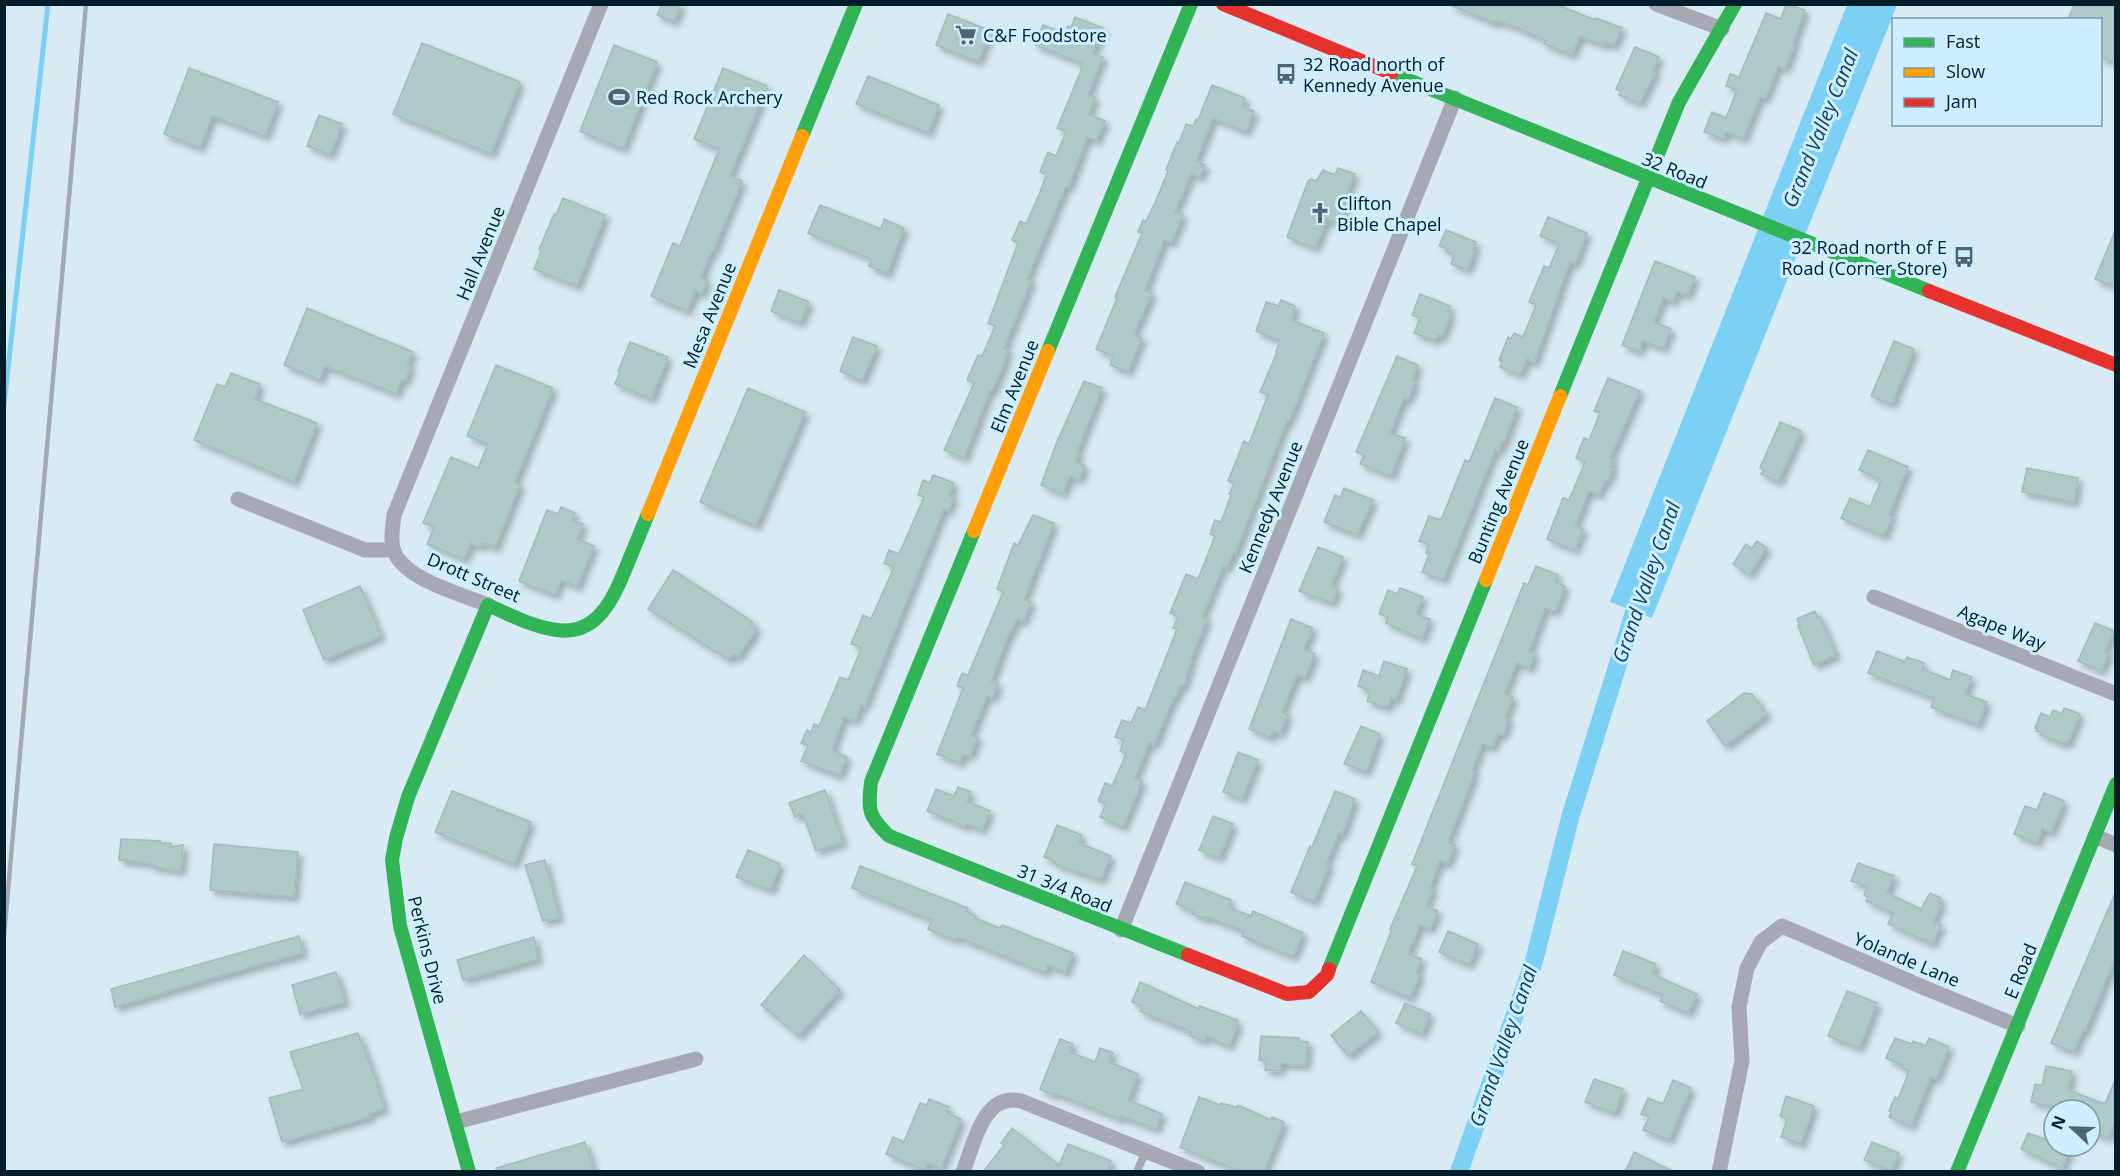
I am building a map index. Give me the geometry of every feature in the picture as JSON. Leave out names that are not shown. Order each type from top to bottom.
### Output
[{"type":"street","name":"Hall Avenue","points":[[393,550],[394,515],[601,4]]},
{"type":"street","name":"Mesa Avenue","points":[[582,629],[596,620],[618,588],[856,4]]},
{"type":"street","name":"Elm Avenue","points":[[871,782],[1191,4]]},
{"type":"street","name":"32 Road","points":[[1223,4],[1647,178],[2115,365]]},
{"type":"street","points":[[1656,4],[1722,29]]},
{"type":"street","name":"Bunting Avenue","points":[[1287,994],[1310,992],[1327,975],[1679,102],[1736,4]]},
{"type":"street","name":"Kennedy Avenue","points":[[1121,930],[1455,98]]},
{"type":"street","points":[[238,499],[365,550],[393,550]]},
{"type":"street","name":"Drott Street","points":[[393,550],[402,563],[417,576],[553,631],[567,632],[582,629]]},
{"type":"street","name":"Agape Way","points":[[1874,597],[2115,694]]},
{"type":"street","name":"Perkins Drive","points":[[469,1172],[400,926],[392,860],[408,797],[488,605]]},
{"type":"street","name":"31 3/4 Road","points":[[871,782],[869,801],[873,821],[889,837],[1287,994]]},
{"type":"street","name":"E Road","points":[[1964,1170],[2018,1026],[2115,784]]},
{"type":"street","points":[[2094,836],[2115,845]]},
{"type":"street","name":"Yolande Lane","points":[[1719,1172],[1742,1061],[1739,1007],[1747,968],[1761,942],[1782,926],[2018,1026]]},
{"type":"street","points":[[456,1122],[696,1059]]},
{"type":"street","points":[[963,1172],[989,1110],[998,1102],[1010,1099],[1021,1101],[1198,1172]]},
{"type":"lane","points":[[1137,1172],[1146,1150]]},
{"type":"water","points":[[1847,5],[1897,5],[1652,618],[1610,602]]},
{"type":"building","points":[[662,4],[681,4],[674,22],[657,15]]},
{"type":"building","points":[[1448,4],[1556,4],[1622,28],[1614,46],[1605,42],[1604,46],[1580,36],[1572,55],[1544,44],[1545,40],[1510,25],[1495,21],[1494,23]]},
{"type":"building","points":[[1786,4],[1805,10],[1793,43],[1795,43],[1785,69],[1778,66],[1765,99],[1760,97],[1743,139],[1726,132],[1723,139],[1704,132],[1712,112],[1726,118],[1737,90],[1726,86],[1730,74],[1739,77],[1766,13],[1781,19]]},
{"type":"building","points":[[2074,4],[2115,4],[2115,63],[2102,58],[2102,18],[2069,18]]},
{"type":"building","name":"C&F Foodstore","points":[[948,14],[991,31],[978,62],[936,45]]},
{"type":"building","points":[[1075,17],[1103,28],[1093,53],[1103,57],[1088,94],[1095,97],[1089,114],[1105,121],[1096,141],[1087,137],[1069,187],[1066,186],[1027,279],[1031,281],[1004,348],[1008,350],[1002,369],[992,391],[990,390],[964,458],[944,450],[974,383],[967,380],[978,355],[982,356],[995,326],[988,323],[1018,243],[1012,240],[1020,221],[1026,224],[1040,192],[1046,175],[1040,172],[1048,152],[1056,156],[1066,132],[1057,128],[1082,68],[1080,67],[1082,63],[1035,45],[1043,25],[1065,33],[1068,26],[1071,28]]},
{"type":"building","points":[[422,43],[520,82],[491,154],[393,114]]},
{"type":"building","name":"Red Rock Archery","points":[[614,45],[657,62],[623,149],[580,131]]},
{"type":"building","points":[[1635,47],[1659,57],[1653,72],[1655,73],[1640,103],[1619,95],[1621,91],[1616,89]]},
{"type":"building","points":[[189,68],[278,102],[265,136],[212,116],[200,148],[164,134]]},
{"type":"building","points":[[723,68],[767,86],[730,176],[742,181],[701,278],[707,280],[702,294],[695,291],[687,311],[651,296],[673,243],[680,246],[719,149],[694,139]]},
{"type":"building","points":[[868,76],[939,105],[928,133],[856,104]]},
{"type":"building","points":[[1212,85],[1245,98],[1242,107],[1254,111],[1246,132],[1213,118],[1196,161],[1205,165],[1200,177],[1191,174],[1175,212],[1183,215],[1171,243],[1164,240],[1145,290],[1152,293],[1134,334],[1142,338],[1128,372],[1110,365],[1113,356],[1096,349],[1142,233],[1138,232],[1143,220],[1146,221],[1154,205],[1177,142],[1179,143],[1186,124],[1193,126],[1196,119],[1198,120]]},
{"type":"building","points":[[319,115],[342,124],[330,155],[307,146]]},
{"type":"building","name":"Clifton Bible Chapel","points":[[1338,168],[1355,174],[1342,205],[1346,206],[1339,224],[1327,219],[1315,248],[1287,237],[1308,181],[1311,179],[1316,181],[1323,170],[1335,175]]},
{"type":"building","points":[[563,198],[605,215],[577,286],[534,269],[541,251],[539,250]]},
{"type":"building","points":[[820,205],[881,229],[884,219],[904,228],[887,274],[869,266],[871,259],[808,233]]},
{"type":"building","points":[[1548,217],[1587,233],[1575,264],[1570,262],[1534,363],[1527,359],[1520,375],[1500,367],[1502,362],[1499,360],[1508,337],[1511,339],[1514,333],[1523,337],[1536,305],[1529,302],[1544,266],[1549,268],[1559,244],[1540,236]]},
{"type":"building","points":[[1446,230],[1476,242],[1473,250],[1475,251],[1467,270],[1451,264],[1454,255],[1447,252],[1448,249],[1439,246]]},
{"type":"building","points":[[2115,231],[2115,287],[2095,279]]},
{"type":"building","points":[[1655,261],[1695,277],[1687,296],[1677,292],[1673,302],[1663,298],[1654,322],[1671,329],[1663,349],[1643,341],[1639,352],[1622,345]]},
{"type":"building","points":[[779,290],[809,302],[800,323],[771,311]]},
{"type":"building","points":[[1420,294],[1450,306],[1447,312],[1451,314],[1442,337],[1438,335],[1435,341],[1414,333],[1420,318],[1412,315]]},
{"type":"building","points":[[1281,300],[1295,306],[1292,320],[1324,333],[1289,421],[1287,420],[1235,554],[1233,553],[1227,568],[1223,566],[1202,617],[1207,619],[1193,654],[1184,686],[1181,685],[1176,698],[1174,697],[1154,745],[1149,743],[1135,778],[1142,781],[1123,827],[1100,817],[1106,804],[1098,801],[1105,783],[1112,786],[1126,754],[1120,751],[1124,740],[1115,737],[1122,720],[1131,723],[1138,707],[1145,710],[1177,629],[1173,628],[1178,617],[1170,613],[1186,574],[1198,579],[1215,536],[1210,534],[1215,520],[1221,522],[1234,484],[1228,481],[1244,441],[1249,444],[1268,395],[1260,392],[1280,341],[1256,331],[1266,302],[1279,306]]},
{"type":"building","points":[[307,308],[413,352],[407,366],[411,367],[396,394],[325,366],[320,380],[284,365]]},
{"type":"building","points":[[853,337],[877,346],[862,381],[840,371]]},
{"type":"building","points":[[1894,341],[1914,349],[1892,404],[1871,396]]},
{"type":"building","points":[[630,342],[668,357],[651,399],[615,384]]},
{"type":"building","points":[[1397,356],[1418,365],[1408,400],[1404,398],[1390,433],[1405,438],[1391,476],[1360,464],[1364,455],[1356,452]]},
{"type":"building","points":[[496,365],[553,388],[515,482],[520,485],[495,548],[482,543],[480,547],[471,543],[464,559],[427,544],[434,527],[423,523],[451,457],[478,468],[488,444],[467,436]]},
{"type":"building","points":[[231,373],[260,384],[255,399],[317,423],[294,482],[194,440],[217,384],[225,387]]},
{"type":"building","points":[[1608,378],[1640,391],[1610,458],[1613,460],[1611,467],[1613,468],[1608,481],[1605,480],[1599,495],[1589,491],[1575,526],[1583,529],[1575,550],[1547,539],[1563,498],[1569,500],[1585,462],[1576,458],[1584,438],[1589,440],[1600,413],[1594,411]]},
{"type":"building","points":[[1084,381],[1102,388],[1077,452],[1079,453],[1076,462],[1085,466],[1079,480],[1070,476],[1063,494],[1041,485],[1056,444]]},
{"type":"building","points":[[748,388],[805,412],[756,526],[700,502]]},
{"type":"building","points":[[1495,398],[1517,407],[1504,443],[1502,442],[1498,452],[1495,450],[1443,580],[1422,572],[1429,554],[1426,553],[1429,545],[1419,541],[1429,516],[1441,520],[1465,460],[1469,462]]},
{"type":"building","points":[[1780,422],[1801,431],[1778,482],[1761,474],[1764,470],[1760,468]]},
{"type":"building","points":[[1868,450],[1908,467],[1889,515],[1892,517],[1884,536],[1841,518],[1850,498],[1870,507],[1881,480],[1859,470]]},
{"type":"building","points":[[2027,468],[2078,478],[2074,502],[2022,492]]},
{"type":"building","points":[[933,475],[954,483],[949,495],[954,497],[948,511],[944,509],[864,707],[861,705],[855,721],[844,717],[832,750],[847,757],[839,776],[801,761],[808,746],[801,743],[807,730],[811,732],[814,724],[819,726],[840,677],[848,680],[861,649],[851,644],[863,615],[871,619],[894,567],[884,563],[889,550],[899,554],[924,497],[918,495],[923,480],[930,483]]},
{"type":"building","points":[[1344,488],[1373,500],[1357,535],[1324,522],[1335,495],[1340,497]]},
{"type":"building","points":[[561,507],[575,513],[572,520],[583,524],[577,539],[594,546],[577,587],[561,580],[555,595],[519,581],[547,510],[558,514]]},
{"type":"building","points":[[1033,515],[1054,523],[1024,599],[1031,602],[1023,622],[1017,619],[1010,631],[991,681],[998,684],[993,698],[987,696],[971,735],[978,737],[970,756],[963,754],[960,763],[937,754],[963,688],[957,686],[962,673],[968,675],[1003,592],[997,589],[1014,543],[1018,545]]},
{"type":"building","points":[[1757,541],[1767,548],[1749,575],[1733,564],[1746,544],[1752,548]]},
{"type":"building","points":[[1318,547],[1343,557],[1331,586],[1338,588],[1332,603],[1299,591]]},
{"type":"building","points":[[1536,566],[1558,575],[1555,582],[1565,586],[1555,612],[1545,608],[1529,652],[1535,654],[1529,669],[1517,663],[1504,694],[1513,697],[1505,718],[1509,720],[1503,735],[1498,734],[1492,748],[1482,744],[1472,771],[1475,772],[1448,842],[1455,845],[1447,864],[1440,861],[1430,888],[1433,889],[1426,906],[1438,911],[1430,929],[1420,925],[1408,954],[1422,959],[1416,973],[1420,975],[1410,998],[1371,982],[1392,929],[1390,929],[1417,866],[1412,864],[1456,753],[1524,583],[1528,585]]},
{"type":"building","points":[[673,570],[753,622],[751,625],[757,629],[738,657],[733,654],[729,660],[648,609]]},
{"type":"building","points":[[360,586],[381,636],[324,660],[303,610]]},
{"type":"building","points":[[1400,588],[1423,597],[1416,614],[1430,619],[1422,639],[1386,623],[1388,617],[1379,614],[1388,590],[1397,594]]},
{"type":"building","points":[[1815,611],[1818,618],[1820,617],[1836,655],[1814,665],[1797,619]]},
{"type":"building","points":[[1291,619],[1313,628],[1304,649],[1315,654],[1305,678],[1297,675],[1282,712],[1288,714],[1280,734],[1273,731],[1271,738],[1249,729]]},
{"type":"building","points":[[2095,623],[2114,631],[2105,651],[2109,653],[2101,671],[2078,661]]},
{"type":"building","points":[[1877,651],[1905,662],[1907,657],[1924,663],[1922,669],[1950,680],[1953,670],[1972,677],[1965,694],[1987,702],[1978,725],[1931,707],[1934,698],[1868,673]]},
{"type":"building","points":[[1384,661],[1407,669],[1396,700],[1391,698],[1387,708],[1367,701],[1370,691],[1358,686],[1363,670],[1379,676]]},
{"type":"building","points":[[1744,693],[1752,694],[1767,714],[1725,746],[1707,721]]},
{"type":"building","points":[[2064,708],[2080,714],[2068,743],[2063,744],[2036,731],[2041,713],[2050,717],[2053,710],[2062,714]]},
{"type":"building","points":[[1361,726],[1380,734],[1366,772],[1344,764]]},
{"type":"building","points":[[1238,752],[1258,760],[1242,799],[1223,792]]},
{"type":"building","points":[[958,787],[971,792],[967,801],[990,811],[982,830],[967,824],[966,827],[927,811],[936,789],[954,796]]},
{"type":"building","points":[[825,790],[843,842],[816,851],[803,814],[795,817],[789,803]]},
{"type":"building","points":[[452,791],[531,822],[514,864],[435,832]]},
{"type":"building","points":[[1335,791],[1355,799],[1342,835],[1339,833],[1326,864],[1329,865],[1314,902],[1291,892]]},
{"type":"building","points":[[2044,793],[2064,801],[2051,833],[2042,829],[2037,843],[2014,834],[2025,806],[2037,810]]},
{"type":"building","points":[[1213,816],[1233,824],[1219,858],[1199,850]]},
{"type":"building","points":[[1057,825],[1082,835],[1079,843],[1111,856],[1101,880],[1055,864],[1056,862],[1044,857]]},
{"type":"building","points":[[121,839],[161,841],[161,843],[171,843],[171,847],[183,845],[181,871],[150,866],[150,863],[119,860]]},
{"type":"building","points":[[214,844],[298,852],[294,897],[210,890]]},
{"type":"building","points":[[748,850],[780,864],[771,890],[736,877]]},
{"type":"building","points":[[545,860],[559,918],[543,921],[525,865]]},
{"type":"building","points":[[1858,863],[1894,876],[1887,893],[1921,909],[1930,893],[1941,898],[1939,903],[1941,904],[1933,922],[1941,925],[1932,944],[1888,924],[1893,913],[1866,901],[1868,897],[1864,895],[1867,886],[1851,881]]},
{"type":"building","points":[[860,866],[968,908],[967,912],[976,916],[975,918],[1000,928],[1002,925],[1073,953],[1065,973],[1048,965],[1045,973],[957,937],[955,940],[928,929],[932,920],[852,888]]},
{"type":"building","points":[[1185,882],[1231,900],[1228,907],[1251,916],[1253,911],[1303,933],[1293,957],[1242,936],[1244,931],[1207,917],[1206,919],[1192,914],[1193,911],[1176,904]]},
{"type":"building","points":[[2115,893],[2115,959],[2074,1052],[2051,1043]]},
{"type":"building","points":[[1448,931],[1478,944],[1469,965],[1439,952]]},
{"type":"building","points":[[299,936],[303,953],[115,1007],[111,989]]},
{"type":"building","points":[[534,937],[538,959],[463,980],[457,960]]},
{"type":"building","points":[[1623,951],[1656,964],[1652,974],[1697,994],[1688,1013],[1660,1001],[1663,995],[1614,975]]},
{"type":"building","points":[[804,955],[840,990],[798,1036],[761,1005]]},
{"type":"building","points":[[336,972],[345,1002],[300,1014],[292,985]]},
{"type":"building","points":[[1140,982],[1199,1009],[1200,1006],[1237,1020],[1229,1046],[1206,1036],[1204,1041],[1190,1036],[1191,1032],[1140,1011],[1142,1007],[1132,1002]]},
{"type":"building","points":[[1847,991],[1877,1003],[1859,1048],[1828,1036]]},
{"type":"building","points":[[1405,1003],[1430,1014],[1422,1034],[1396,1023]]},
{"type":"building","points":[[1361,1011],[1378,1032],[1348,1056],[1331,1035]]},
{"type":"building","points":[[358,1033],[384,1109],[369,1114],[370,1117],[282,1142],[269,1098],[303,1089],[290,1052]]},
{"type":"building","points":[[1261,1036],[1299,1038],[1299,1041],[1308,1042],[1306,1065],[1281,1064],[1280,1071],[1265,1070],[1266,1061],[1259,1060]]},
{"type":"building","points":[[1895,1038],[1926,1046],[1929,1038],[1949,1047],[1936,1079],[1931,1077],[1911,1126],[1889,1117],[1895,1097],[1898,1099],[1909,1071],[1886,1058]]},
{"type":"building","points":[[1060,1039],[1073,1044],[1070,1052],[1095,1062],[1100,1048],[1113,1053],[1109,1062],[1138,1074],[1128,1100],[1162,1114],[1156,1129],[1121,1116],[1120,1119],[1040,1089]]},
{"type":"building","points":[[2046,1066],[2072,1071],[2068,1090],[2089,1098],[2042,1098],[2042,1104],[2031,1102],[2035,1084],[2042,1085]]},
{"type":"building","points":[[1594,1079],[1623,1089],[1615,1113],[1585,1102]]},
{"type":"building","points":[[1673,1080],[1691,1088],[1669,1140],[1643,1130],[1649,1117],[1641,1114],[1648,1098],[1663,1104]]},
{"type":"building","points":[[2115,1080],[2115,1122],[2109,1138],[2102,1135],[2102,1103],[2105,1104]]},
{"type":"building","points":[[1786,1096],[1814,1106],[1801,1144],[1781,1137],[1787,1119],[1780,1116]]},
{"type":"building","points":[[1199,1097],[1220,1105],[1221,1103],[1237,1107],[1238,1105],[1271,1120],[1272,1117],[1284,1122],[1264,1172],[1242,1172],[1180,1147]]},
{"type":"building","points":[[929,1099],[949,1107],[947,1113],[961,1119],[941,1169],[927,1163],[924,1170],[886,1154],[893,1137],[904,1142],[920,1103],[927,1105]]},
{"type":"building","points":[[1012,1128],[1059,1165],[1068,1144],[1111,1161],[1107,1172],[983,1172],[1004,1145],[1001,1143]]},
{"type":"building","points":[[2028,1133],[2042,1138],[2042,1158],[2066,1158],[2062,1168],[2021,1149]]},
{"type":"building","points":[[585,1142],[594,1172],[497,1172],[496,1168]]},
{"type":"building","points":[[1872,1142],[1899,1153],[1891,1171],[1864,1160]]},
{"type":"building","points":[[1634,1152],[1674,1172],[1625,1172]]},
{"type":"waterway","points":[[4,405],[48,4]]},
{"type":"waterway","name":"Grand Valley Canal","points":[[1459,1172],[1534,961],[1570,818],[1642,587]]},
{"type":"railway","points":[[4,936],[86,4]]},
{"type":"traffic: fast","points":[[802,136],[856,4]]},
{"type":"traffic: fast","points":[[1048,351],[1191,4]]},
{"type":"traffic: fast","points":[[1560,396],[1679,102],[1735,4]]},
{"type":"traffic: fast","points":[[1391,73],[1929,291]]},
{"type":"traffic: fast","points":[[469,1172],[400,926],[392,860],[396,838],[408,797],[488,605],[522,620],[557,630],[571,630],[594,621],[616,590],[648,514]]},
{"type":"traffic: fast","points":[[974,531],[871,782],[870,807],[873,818],[889,836],[1188,955]]},
{"type":"traffic: fast","points":[[1329,969],[1486,580]]},
{"type":"traffic: fast","points":[[1957,1172],[2116,784]]},
{"type":"traffic: slow","points":[[648,514],[802,136]]},
{"type":"traffic: slow","points":[[974,531],[1048,351]]},
{"type":"traffic: slow","points":[[1486,580],[1560,396]]},
{"type":"traffic: jam","points":[[1223,4],[1391,73]]},
{"type":"traffic: jam","points":[[1929,291],[2116,365]]},
{"type":"traffic: jam","points":[[1188,955],[1287,994],[1309,992],[1327,975],[1329,969]]},
{"type":"place","name":"C&F Foodstore","points":[[966,35]]},
{"type":"place","name":"32 Road north of Kennedy Avenue","points":[[1286,74]]},
{"type":"place","name":"Red Rock Archery","points":[[619,97]]},
{"type":"place","name":"Clifton Bible Chapel","points":[[1320,213]]},
{"type":"place","name":"32 Road north of E Road (Corner Store)","points":[[1964,257]]}]
